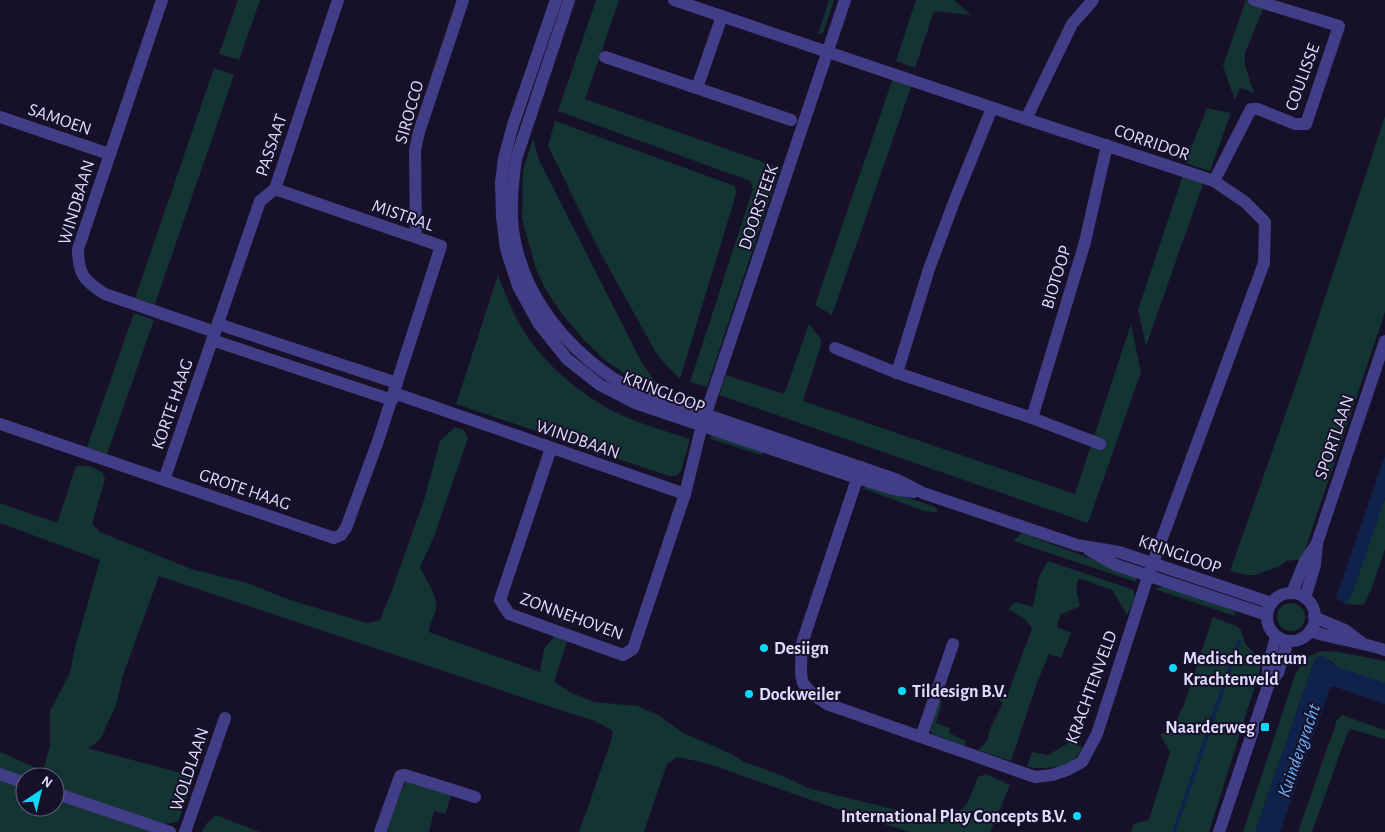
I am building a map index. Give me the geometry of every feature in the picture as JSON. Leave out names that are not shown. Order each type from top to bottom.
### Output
[{"type":"street","name":"WINDBAAN","points":[[162,0],[78,249],[78,264],[82,275],[91,285],[105,294],[394,392],[685,494]]},
{"type":"street","name":"PASSAAT","points":[[215,332],[260,201],[275,189],[338,0]]},
{"type":"street","name":"SIROCCO","points":[[416,237],[415,150],[419,132],[463,0]]},
{"type":"street","name":"KRINGLOOP","points":[[556,0],[513,125],[504,158],[501,183],[502,217],[506,249],[518,286],[544,331],[568,359],[600,385],[635,403],[704,420]]},
{"type":"street","name":"KRINGLOOP","points":[[569,0],[516,159],[512,185],[512,214],[516,246],[528,281],[550,320],[576,349],[608,376],[637,391],[704,420],[859,473],[894,489],[923,493],[1077,544],[1119,552],[1153,563],[1269,609]]},
{"type":"street","name":"CORRIDOR","points":[[674,0],[1026,120],[1214,181],[1245,202],[1265,222],[1264,263],[1153,563]]},
{"type":"street","name":"DOORSTEEK","points":[[704,420],[845,0]]},
{"type":"street","points":[[1026,120],[1072,24],[1094,0]]},
{"type":"street","name":"COULISSE","points":[[1214,181],[1252,109],[1258,109],[1295,124],[1306,124],[1339,26],[1254,0]]},
{"type":"street","points":[[697,88],[722,16]]},
{"type":"street","points":[[605,57],[791,120]]},
{"type":"street","points":[[897,373],[932,261],[992,108]]},
{"type":"street","name":"SAMOEN","points":[[0,116],[109,154]]},
{"type":"street","name":"BIOTOOP","points":[[1032,418],[1084,242],[1107,145]]},
{"type":"street","name":"MISTRAL","points":[[275,189],[441,246],[394,392]]},
{"type":"street","name":"WINDBAAN","points":[[215,332],[394,392]]},
{"type":"street","name":"KORTE HAAG","points":[[164,480],[215,332]]},
{"type":"street","name":"SPORTLAAN","points":[[1305,598],[1315,565],[1317,543],[1385,341]]},
{"type":"street","points":[[835,348],[897,373],[1032,418],[1100,444]]},
{"type":"street","name":"GROTE HAAG","points":[[0,424],[334,538],[341,535],[346,528],[394,392]]},
{"type":"street","points":[[685,494],[704,420]]},
{"type":"street","name":"ZONNEHOVEN","points":[[551,448],[500,600],[509,614],[623,655],[633,649],[685,494]]},
{"type":"street","name":"KRACHTENVELD","points":[[859,473],[802,643],[803,683],[814,696],[827,704],[1035,777],[1052,775],[1082,762],[1097,734],[1153,563]]},
{"type":"street","name":"SPORTLAAN","points":[[1292,593],[1304,561],[1317,543]]},
{"type":"street","name":"KRINGLOOP","points":[[1077,544],[1116,565],[1148,576],[1269,609]]},
{"type":"street","points":[[1292,593],[1305,598],[1313,610],[1314,617],[1310,631],[1304,637],[1296,640],[1288,641],[1276,636],[1268,623],[1269,609],[1277,598],[1284,594],[1292,593]]},
{"type":"street","points":[[1314,617],[1345,630],[1362,643]]},
{"type":"street","points":[[1310,631],[1342,641],[1362,643],[1385,650]]},
{"type":"street","points":[[1219,832],[1269,683],[1268,668],[1276,636]]},
{"type":"street","points":[[1269,683],[1278,673],[1288,641]]},
{"type":"street","points":[[921,737],[952,644]]},
{"type":"street","name":"WOLDLAAN","points":[[186,832],[225,718]]},
{"type":"street","points":[[0,774],[15,779]]},
{"type":"street","points":[[380,832],[400,776],[405,775],[475,798]]},
{"type":"street","name":"WOLDLAAN","points":[[65,796],[170,832]]},
{"type":"green space","points":[[238,0],[260,0],[239,60],[219,54]]},
{"type":"green space","points":[[596,0],[619,0],[585,99],[780,168],[707,387],[690,382],[753,189],[750,181],[558,111]]},
{"type":"green space","points":[[829,0],[834,0],[823,33],[818,34]]},
{"type":"green space","points":[[916,0],[954,0],[971,15],[934,11],[915,68],[896,61]]},
{"type":"green space","points":[[1246,0],[1265,4],[1245,53],[1245,65],[1254,93],[1240,88],[1235,100],[1223,66]]},
{"type":"green space","points":[[214,68],[234,75],[155,304],[135,298]]},
{"type":"green space","points":[[893,78],[912,84],[832,315],[815,305]]},
{"type":"green space","points":[[1207,108],[1231,113],[1210,171],[1185,163]]},
{"type":"green space","points":[[1385,116],[1385,312],[1302,559],[1287,561],[1280,566],[1255,575],[1230,571],[1302,367]]},
{"type":"green space","points":[[555,121],[735,186],[736,194],[680,379],[655,351],[600,252],[548,146]]},
{"type":"green space","points":[[533,138],[539,160],[641,361],[661,391],[636,381],[606,361],[584,340],[562,314],[546,290],[536,269],[522,219],[523,170]]},
{"type":"green space","points":[[1183,175],[1203,184],[1146,346],[1138,310]]},
{"type":"green space","points":[[498,275],[504,292],[525,333],[539,352],[561,375],[600,404],[628,418],[690,439],[681,471],[677,476],[669,476],[456,404]]},
{"type":"green space","points":[[134,313],[154,320],[107,454],[87,447]]},
{"type":"green space","points":[[809,324],[821,339],[821,345],[803,401],[1075,494],[1131,324],[1141,372],[1088,523],[719,395],[726,375],[784,394]]},
{"type":"green space","points":[[455,427],[464,430],[468,438],[433,539],[420,567],[433,593],[436,604],[429,632],[540,672],[544,649],[556,635],[567,641],[554,682],[570,692],[594,702],[638,706],[658,715],[685,734],[732,754],[744,762],[781,775],[808,788],[929,818],[950,815],[962,809],[970,797],[978,777],[986,774],[1010,785],[990,832],[910,832],[851,814],[706,763],[677,757],[667,764],[644,832],[579,832],[613,731],[595,721],[159,576],[123,675],[116,705],[100,740],[88,748],[188,775],[191,786],[178,822],[164,824],[65,791],[65,767],[44,767],[50,746],[50,711],[70,673],[75,648],[100,560],[0,523],[0,503],[57,523],[76,466],[89,466],[102,472],[105,479],[92,524],[100,532],[191,569],[247,583],[290,600],[367,623],[380,620],[424,500],[440,441]]},
{"type":"green space","points":[[711,435],[764,451],[761,455],[711,439]]},
{"type":"green space","points":[[872,486],[933,506],[937,509],[938,513],[924,511],[862,488]]},
{"type":"green space","points":[[1385,498],[1385,549],[1371,590],[1364,605],[1345,604],[1352,594]]},
{"type":"green space","points":[[1022,533],[1137,576],[1136,582],[1013,541]]},
{"type":"green space","points":[[1048,561],[1134,590],[1134,601],[1127,615],[1112,590],[1079,578],[1077,596],[1080,606],[1060,615],[1057,627],[1071,633],[1061,658],[1049,654],[1037,683],[1011,761],[978,750],[987,741],[990,729],[1003,703],[991,695],[992,692],[1007,696],[1032,628],[1025,619],[1008,609],[1016,602],[1033,607],[1039,577]]},
{"type":"green space","points":[[1167,586],[1235,611],[1235,616],[1154,589]]},
{"type":"green space","points":[[1291,603],[1301,607],[1305,617],[1301,627],[1291,631],[1281,627],[1277,617],[1281,607]]},
{"type":"green space","points":[[1213,617],[1237,626],[1241,630],[1245,643],[1260,659],[1260,670],[1209,832],[1131,832],[1134,824],[1149,820],[1170,752],[1160,734],[1171,731],[1185,702]]},
{"type":"green space","points":[[1323,651],[1339,652],[1385,661],[1385,683],[1337,667],[1330,660],[1315,659],[1255,832],[1243,832],[1295,675],[1306,659],[1313,654]]},
{"type":"green space","points":[[939,701],[942,702],[936,723],[950,728],[949,733],[966,741],[964,746],[933,734],[930,730]]},
{"type":"green space","points":[[1342,715],[1385,730],[1385,739],[1350,729],[1312,832],[1298,832],[1337,720]]},
{"type":"green space","points":[[1070,742],[1083,747],[1074,760],[1069,763],[1057,767],[1027,767],[1032,752],[1048,755]]},
{"type":"green space","points":[[0,752],[34,767],[15,767],[15,774],[0,770]]},
{"type":"green space","points":[[0,777],[15,782],[15,817],[65,817],[65,799],[161,832],[0,832]]},
{"type":"green space","points":[[410,780],[451,796],[445,814],[434,811],[429,832],[385,832],[405,782]]},
{"type":"green space","points":[[216,815],[260,832],[202,832],[206,824]]},
{"type":"water","points":[[1385,455],[1385,498],[1352,594],[1345,604],[1336,598]]},
{"type":"water","name":"Kuindergracht","points":[[1323,656],[1337,667],[1385,683],[1385,704],[1333,686],[1330,688],[1280,832],[1255,832],[1315,659]]},
{"type":"waterway","points":[[1174,832],[1239,641]]},
{"type":"place","name":"Desiign","points":[[764,648]]},
{"type":"place","name":"Medisch centrum Krachtenveld","points":[[1173,668]]},
{"type":"place","name":"Tildesign B.V.","points":[[902,691]]},
{"type":"place","name":"Dockweiler","points":[[749,694]]},
{"type":"place","name":"Naarderweg","points":[[1265,727]]},
{"type":"place","name":"International Play Concepts B.V.","points":[[1077,816]]}]
